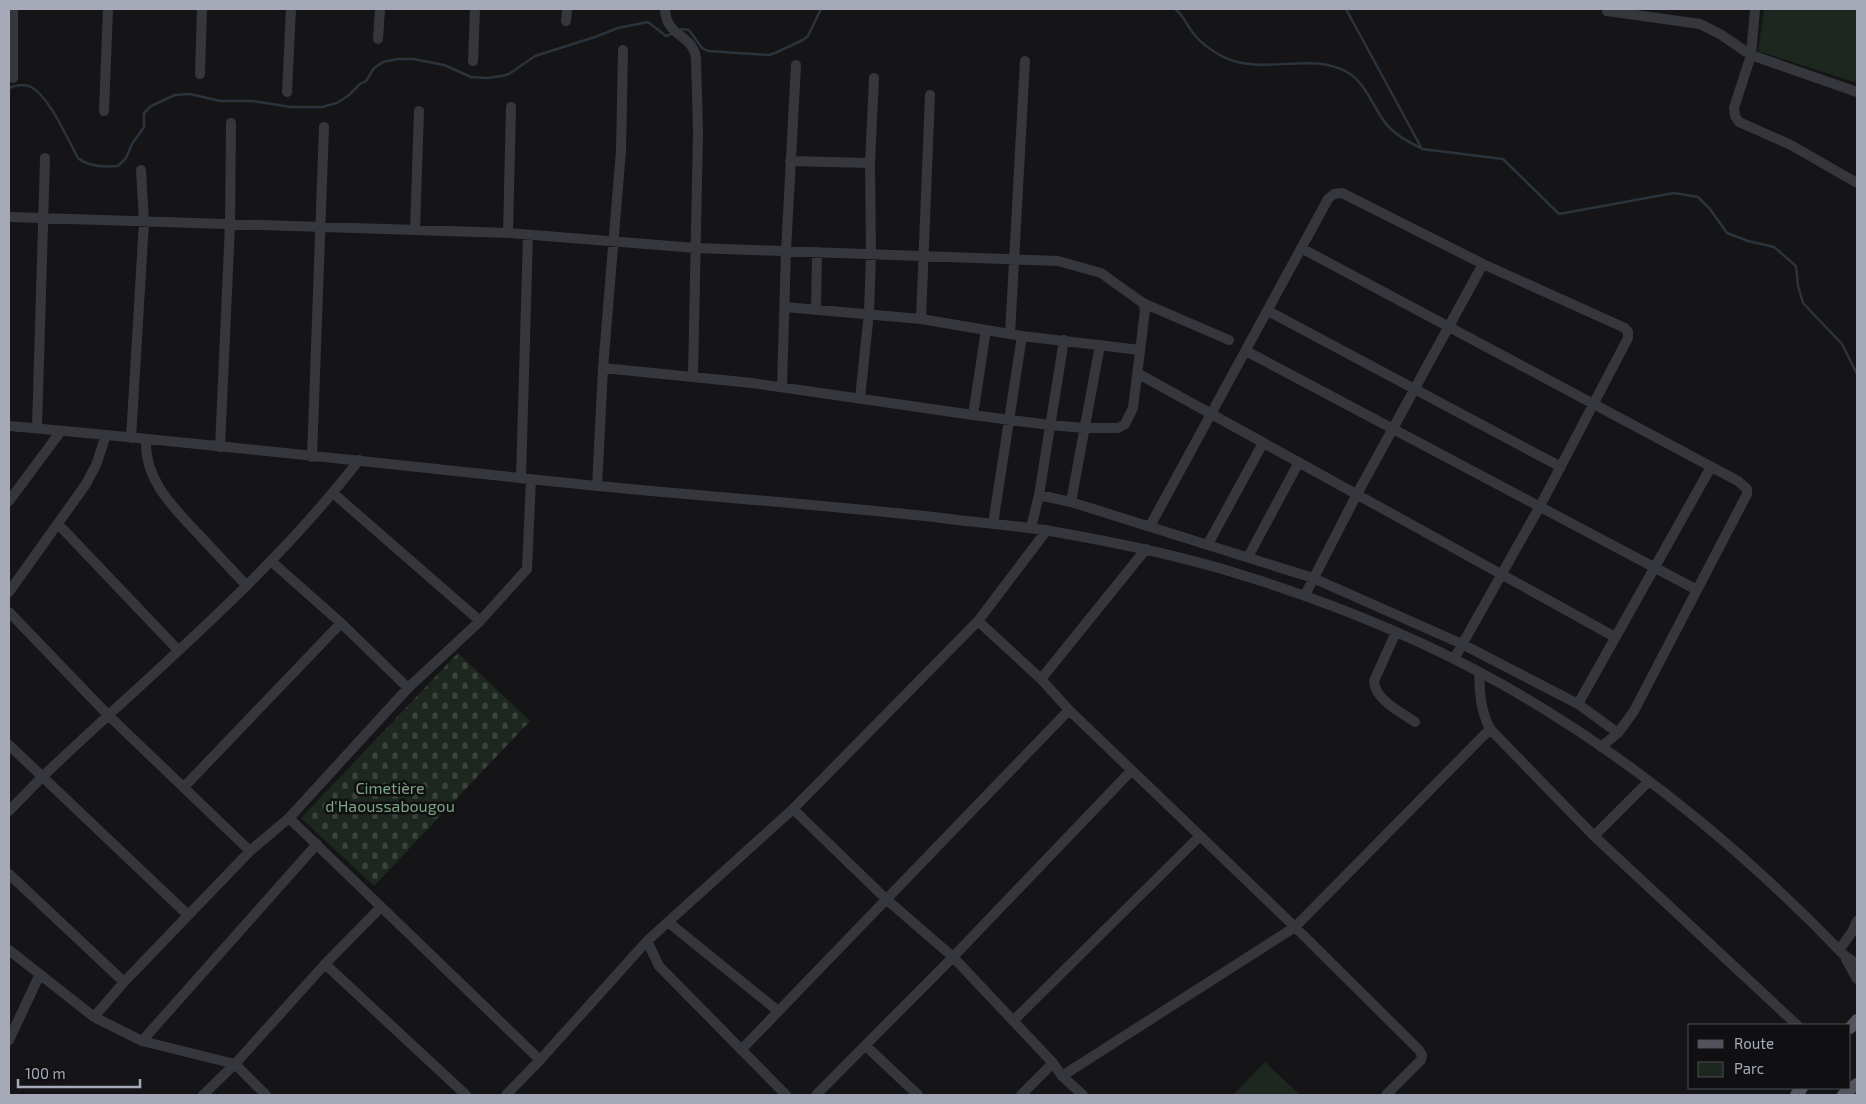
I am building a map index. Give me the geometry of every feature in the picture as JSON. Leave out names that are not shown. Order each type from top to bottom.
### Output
[{"type":"street","points":[[13,78],[14,9]]},
{"type":"street","points":[[104,111],[108,9]]},
{"type":"street","points":[[200,74],[202,9]]},
{"type":"street","points":[[286,92],[291,9]]},
{"type":"street","points":[[378,39],[380,9]]},
{"type":"street","points":[[473,61],[475,9]]},
{"type":"street","points":[[566,20],[567,9]]},
{"type":"street","points":[[665,9],[665,17],[672,30],[692,44],[696,51],[698,132],[692,377]]},
{"type":"street","points":[[1606,9],[1607,12],[1700,24],[1720,34],[1751,55],[1857,92]]},
{"type":"street","points":[[1755,9],[1751,55],[1734,108],[1735,116],[1739,122],[1792,145],[1857,183]]},
{"type":"street","points":[[597,486],[612,242],[621,150],[623,50]]},
{"type":"street","points":[[1010,334],[1024,61]]},
{"type":"street","points":[[782,387],[786,252],[796,65]]},
{"type":"street","points":[[860,398],[869,313],[871,254],[870,163],[874,78]]},
{"type":"street","points":[[921,319],[930,95]]},
{"type":"street","points":[[508,233],[511,107]]},
{"type":"street","points":[[415,230],[420,111]]},
{"type":"street","points":[[220,447],[230,225],[231,123]]},
{"type":"street","points":[[312,457],[324,127]]},
{"type":"street","points":[[37,428],[45,158]]},
{"type":"street","points":[[790,161],[870,163]]},
{"type":"street","points":[[131,438],[144,222],[141,170]]},
{"type":"street","points":[[1150,526],[1328,199],[1334,194],[1342,193],[1483,264],[1625,328],[1628,332],[1628,338],[1561,467],[1454,659]]},
{"type":"street","points":[[9,217],[508,233],[696,248],[1058,261],[1101,274],[1143,303],[1229,340]]},
{"type":"street","points":[[94,1016],[188,915],[250,851],[289,818],[408,688],[480,621],[527,569],[528,235]]},
{"type":"street","points":[[1301,248],[1595,403],[1744,485],[1747,489],[1747,494],[1634,711],[1618,733],[1601,748]]},
{"type":"street","points":[[816,308],[817,252]]},
{"type":"street","points":[[1305,596],[1357,494],[1483,264]]},
{"type":"street","points":[[603,368],[782,387],[1049,425],[1118,428],[1125,424],[1133,408],[1145,310],[1143,303]]},
{"type":"street","points":[[785,307],[816,308],[921,319],[1022,336],[1140,350]]},
{"type":"street","points":[[1268,312],[1561,467]]},
{"type":"street","points":[[973,415],[986,330]]},
{"type":"street","points":[[993,524],[1022,336]]},
{"type":"street","points":[[1031,528],[1039,495],[1064,340]]},
{"type":"street","points":[[1071,502],[1100,345]]},
{"type":"street","points":[[1246,350],[1697,590]]},
{"type":"street","points":[[1137,373],[1614,637]]},
{"type":"street","points":[[9,426],[312,457],[359,460],[597,486],[851,508],[1031,528],[1146,549],[1238,573],[1305,596],[1396,632],[1479,672],[1540,707],[1648,782],[1749,863],[1842,953],[1857,964]]},
{"type":"street","points":[[9,501],[61,431]]},
{"type":"street","points":[[9,592],[88,479],[96,464],[106,436]]},
{"type":"street","points":[[146,440],[149,466],[163,493],[246,585]]},
{"type":"street","points":[[1208,544],[1263,443]]},
{"type":"street","points":[[9,811],[271,561],[333,493],[359,460]]},
{"type":"street","points":[[1248,558],[1299,462]]},
{"type":"street","points":[[1578,704],[1711,467]]},
{"type":"street","points":[[333,493],[480,621]]},
{"type":"street","points":[[1039,495],[1071,502],[1313,578],[1462,644],[1578,704],[1618,733]]},
{"type":"street","points":[[58,524],[178,650]]},
{"type":"street","points":[[506,1095],[647,941],[793,808],[978,621],[1047,530]]},
{"type":"street","points":[[1041,679],[1146,549]]},
{"type":"street","points":[[271,561],[341,623],[408,688]]},
{"type":"street","points":[[9,612],[108,715],[250,851]]},
{"type":"street","points":[[978,621],[1041,679],[1068,710],[1295,927],[1422,1055],[1421,1060],[1386,1095]]},
{"type":"street","points":[[184,787],[341,623]]},
{"type":"street","points":[[1396,632],[1374,681],[1374,688],[1378,695],[1415,722]]},
{"type":"street","points":[[1479,672],[1480,699],[1483,715],[1490,729],[1594,836],[1796,1024]]},
{"type":"street","points":[[741,1050],[1068,710]]},
{"type":"street","points":[[1062,1076],[1295,927],[1490,729]]},
{"type":"street","points":[[9,745],[188,915]]},
{"type":"street","points":[[816,1095],[953,958],[1132,771]]},
{"type":"street","points":[[1594,836],[1648,782]]},
{"type":"street","points":[[793,808],[886,899],[953,958],[1014,1021],[1062,1076],[1083,1095]]},
{"type":"street","points":[[289,818],[540,1060]]},
{"type":"street","points":[[1014,1021],[1200,837]]},
{"type":"street","points":[[142,1041],[316,844]]},
{"type":"street","points":[[9,874],[124,982]]},
{"type":"street","points":[[203,1095],[381,907]]},
{"type":"street","points":[[1842,953],[1857,921]]},
{"type":"street","points":[[668,922],[778,1011]]},
{"type":"street","points":[[647,941],[659,966],[786,1095]]},
{"type":"street","points":[[9,950],[94,1016],[142,1041],[234,1064],[266,1095]]},
{"type":"street","points":[[1842,953],[1857,980]]},
{"type":"street","points":[[325,964],[466,1095]]},
{"type":"street","points":[[9,1040],[40,974]]},
{"type":"street","points":[[866,1046],[918,1095]]},
{"type":"street","points":[[1021,1095],[1052,1063]]},
{"type":"green space","points":[[1764,9],[1857,9],[1857,83],[1758,51]]},
{"type":"green space","name":"Cimetière d'Haoussabougou","points":[[458,653],[530,721],[374,886],[301,818]]},
{"type":"green space","points":[[1265,1062],[1300,1095],[1233,1095]]},
{"type":"waterway","points":[[679,31],[682,29],[689,30],[702,48],[708,51],[769,55],[808,36],[821,9]]},
{"type":"waterway","points":[[1175,9],[1201,42],[1223,57],[1248,64],[1320,64],[1347,72],[1364,88],[1387,125],[1401,137],[1421,148]]},
{"type":"waterway","points":[[1346,9],[1422,149],[1503,159],[1559,214],[1674,193],[1698,197],[1710,209],[1727,233],[1748,241],[1774,247],[1796,266],[1798,286],[1803,303],[1842,344],[1857,374]]},
{"type":"waterway","points":[[9,88],[25,85],[38,92],[45,99],[78,158],[82,161],[97,166],[118,166],[126,158],[132,144],[144,127],[144,113],[151,106],[175,95],[190,94],[220,101],[253,101],[291,107],[322,107],[337,103],[349,95],[366,81],[374,68],[383,62],[413,59],[444,65],[471,77],[487,78],[509,74],[535,56],[618,28],[648,22],[666,36],[674,33]]}]
